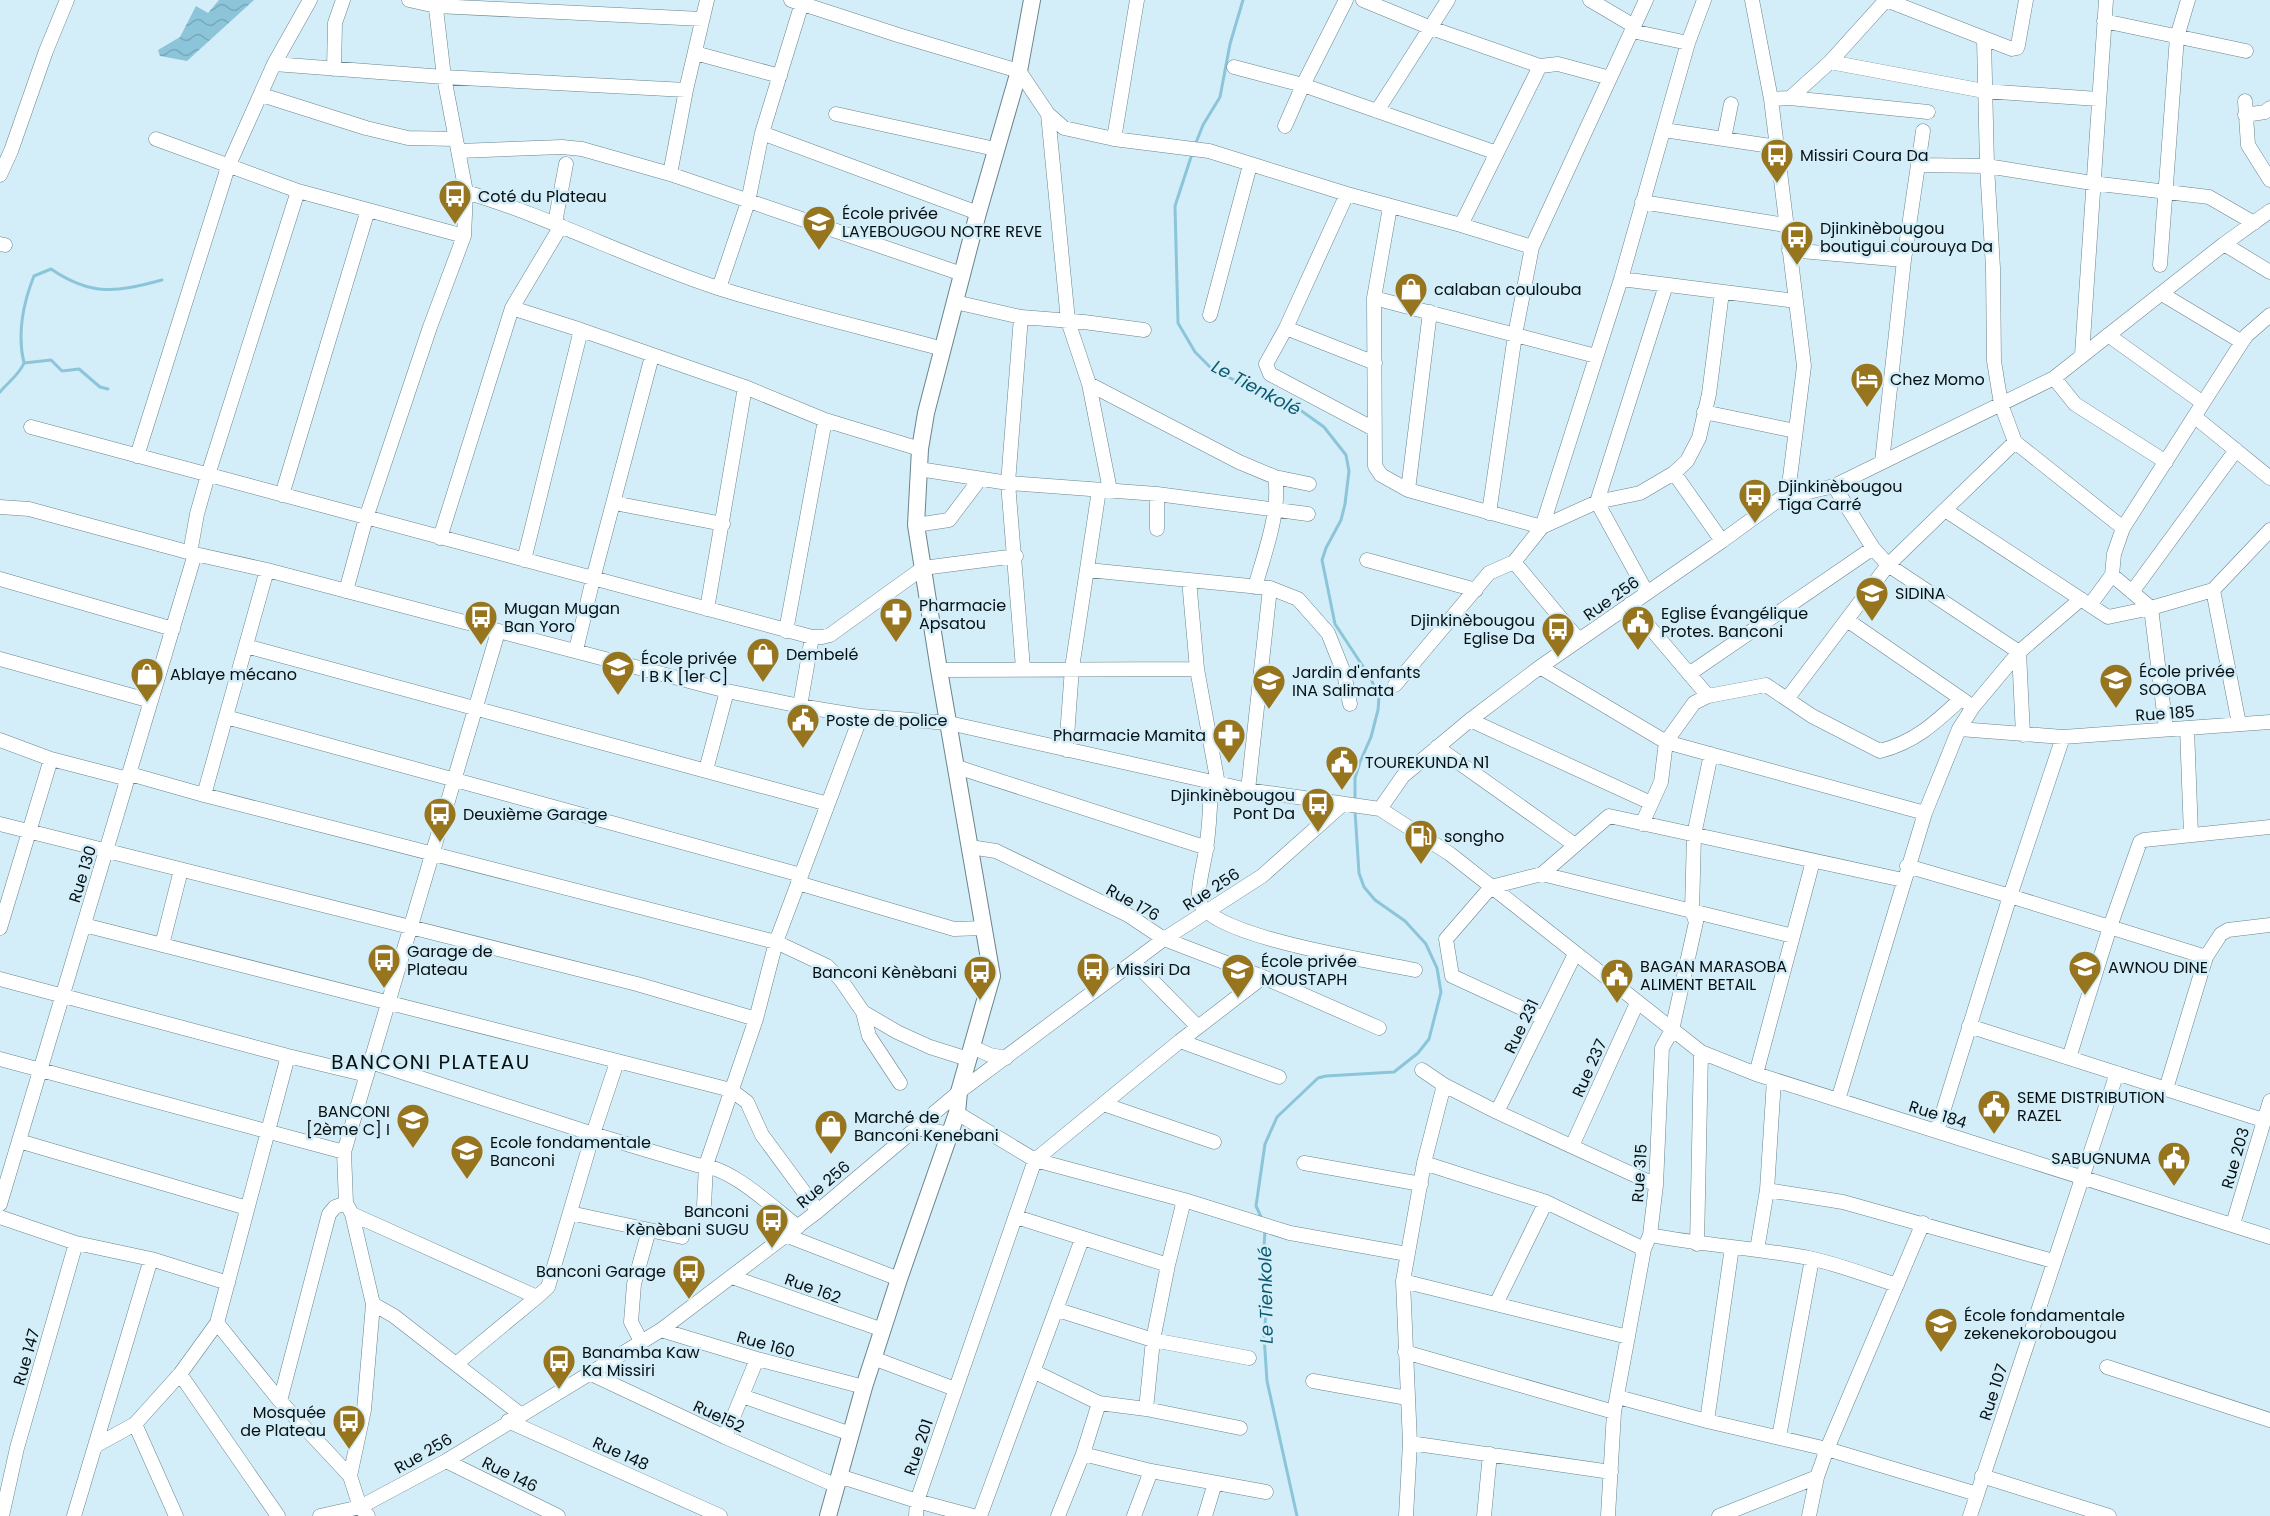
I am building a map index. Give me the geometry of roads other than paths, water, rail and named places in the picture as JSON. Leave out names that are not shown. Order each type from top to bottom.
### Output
[{"type":"main road","points":[[828,1516],[873,1358],[957,1113],[959,1092],[992,976],[916,525],[920,449],[926,413],[995,149],[1019,71],[1032,0]]},
{"type":"street","points":[[0,175],[6,148],[67,0]]},
{"type":"street","points":[[137,456],[228,167],[274,64],[310,0]]},
{"type":"street","points":[[334,69],[335,22],[343,0]]},
{"type":"street","points":[[409,0],[702,19]]},
{"type":"street","points":[[670,174],[686,90],[707,0]]},
{"type":"street","points":[[1114,139],[1137,0]]},
{"type":"street","points":[[1285,126],[1346,0]]},
{"type":"street","points":[[1363,0],[1379,3],[1431,28],[1540,66],[1558,64],[1610,78]]},
{"type":"street","points":[[1377,111],[1449,0]]},
{"type":"street","points":[[1590,0],[1633,28],[1688,43]]},
{"type":"street","points":[[1489,513],[1515,335],[1532,247],[1646,0]]},
{"type":"street","points":[[1395,685],[1489,573],[1515,562],[1542,527],[1621,279],[1688,43],[1704,0]]},
{"type":"street","points":[[1752,0],[1771,99],[1804,366],[1788,493],[1800,494],[1834,486],[2054,378],[2224,244],[2270,211]]},
{"type":"street","points":[[1790,98],[1830,62],[1886,0],[2012,49],[2017,48],[2026,0]]},
{"type":"street","points":[[2082,355],[2106,0]]},
{"type":"street","points":[[2160,265],[2177,37],[2188,0]]},
{"type":"street","points":[[719,288],[748,202],[762,134],[780,76],[797,2],[897,35],[1019,71],[1048,114],[1064,128],[1114,139],[1209,151],[1390,207],[1461,225],[1532,247]]},
{"type":"street","points":[[346,591],[366,518],[430,327],[464,236],[466,192],[444,77],[435,3]]},
{"type":"street","points":[[2104,21],[2246,51]]},
{"type":"street","points":[[1984,39],[1984,90],[1993,268],[1994,361],[2001,404],[2015,442],[2123,528]]},
{"type":"street","points":[[695,52],[780,76]]},
{"type":"street","points":[[1830,62],[1984,90],[2098,99]]},
{"type":"street","points":[[274,64],[444,77],[686,90]]},
{"type":"street","points":[[1461,225],[1540,66]]},
{"type":"street","points":[[1234,67],[1303,85],[1497,153]]},
{"type":"street","points":[[262,95],[366,128],[408,138],[458,145],[572,148],[670,174],[962,274]]},
{"type":"street","points":[[1771,99],[1790,98],[1928,112]]},
{"type":"street","points":[[2245,101],[2248,145],[2270,180]]},
{"type":"street","points":[[1724,139],[1731,104]]},
{"type":"street","points":[[2245,115],[2265,112],[2270,108]]},
{"type":"street","points":[[836,114],[995,149]]},
{"type":"street","points":[[1048,114],[1068,321],[1089,384],[1105,490],[1088,570],[1072,668],[1066,750]]},
{"type":"street","points":[[1664,130],[1777,147]]},
{"type":"street","points":[[1882,462],[1904,260],[1923,131]]},
{"type":"street","points":[[762,134],[978,213]]},
{"type":"street","points":[[156,139],[298,191],[464,236]]},
{"type":"street","points":[[440,538],[512,308],[558,224],[566,164]]},
{"type":"street","points":[[1210,315],[1250,165]]},
{"type":"street","points":[[1918,165],[1987,166],[2092,183],[2209,196],[2254,223]]},
{"type":"street","name":"Rue 130","points":[[0,1204],[173,629],[193,553],[197,514],[208,475],[298,191]]},
{"type":"street","points":[[466,192],[512,206],[672,272],[719,288],[943,349]]},
{"type":"street","points":[[1347,194],[1286,328],[1266,364],[1270,374],[1374,429]]},
{"type":"street","points":[[1642,202],[1786,225]]},
{"type":"street","points":[[1390,207],[1374,298],[1375,466],[1381,475],[1408,490],[1542,527],[1597,502],[1640,493],[1674,473],[1687,461],[1699,438],[1722,292]]},
{"type":"street","points":[[282,495],[368,210]]},
{"type":"street","points":[[2224,244],[2270,272]]},
{"type":"street","points":[[1790,250],[1904,260]]},
{"type":"street","points":[[1621,279],[1796,301]]},
{"type":"street","points":[[1647,593],[1597,502],[1666,285]]},
{"type":"street","points":[[2162,294],[2242,342]]},
{"type":"street","points":[[1374,298],[1596,356]]},
{"type":"street","points":[[955,303],[1021,317],[1144,330]]},
{"type":"street","points":[[512,308],[745,387],[825,420],[920,449]]},
{"type":"street","points":[[1408,490],[1430,312]]},
{"type":"street","points":[[1838,1100],[1924,813],[1959,729],[1973,707],[2019,652],[2085,602],[2112,575],[2114,554],[2123,528],[2242,342],[2270,315]]},
{"type":"street","points":[[1021,317],[1008,483],[1016,556],[1023,668]]},
{"type":"street","points":[[1286,328],[1375,363]]},
{"type":"street","points":[[524,560],[581,330]]},
{"type":"street","points":[[2108,335],[2203,403]]},
{"type":"street","points":[[576,651],[652,356]]},
{"type":"street","points":[[2054,378],[2075,404],[2166,462]]},
{"type":"street","points":[[1089,384],[1239,462],[1275,477],[1309,484]]},
{"type":"street","points":[[707,609],[745,387]]},
{"type":"street","points":[[1704,412],[1796,432]]},
{"type":"street","points":[[2195,417],[2270,478]]},
{"type":"street","points":[[786,631],[825,420]]},
{"type":"street","points":[[31,427],[812,637],[822,638],[830,635],[923,568],[1016,556]]},
{"type":"street","points":[[1787,699],[1888,565],[2015,442]]},
{"type":"street","points":[[2132,592],[2236,450]]},
{"type":"street","points":[[919,470],[1008,483],[1157,494],[1308,514]]},
{"type":"street","points":[[1674,473],[1722,541]]},
{"type":"street","points":[[1255,587],[1275,508],[1277,488],[1275,477]]},
{"type":"street","points":[[916,525],[948,520],[980,479]]},
{"type":"street","points":[[1834,486],[1873,548],[1888,565],[2019,652]]},
{"type":"street","name":"Rue 256","points":[[1380,808],[1402,776],[1470,720],[1540,667],[1788,493]]},
{"type":"street","points":[[1157,494],[1157,529]]},
{"type":"street","points":[[614,503],[723,524]]},
{"type":"street","points":[[0,507],[29,509],[727,691],[861,716],[950,723],[1248,790],[1380,808]]},
{"type":"street","points":[[1945,510],[2108,617],[2151,608],[2213,590],[2270,530]]},
{"type":"street","points":[[1689,674],[1873,548]]},
{"type":"street","points":[[1367,560],[1476,590]]},
{"type":"street","points":[[1515,562],[1579,640]]},
{"type":"street","points":[[204,795],[267,570]]},
{"type":"street","points":[[1088,570],[1270,588],[1298,599],[1328,633],[1344,673],[1350,704]]},
{"type":"street","points":[[2112,575],[2151,608],[2166,729]]},
{"type":"street","points":[[0,579],[173,629]]},
{"type":"street","points":[[1189,580],[1197,669],[1214,783],[1199,900],[1205,912],[1245,932],[1307,948],[1415,970]]},
{"type":"street","points":[[1248,790],[1270,588]]},
{"type":"street","points":[[2213,590],[2240,724]]},
{"type":"street","points":[[1630,604],[1708,696]]},
{"type":"street","points":[[1847,620],[1973,707]]},
{"type":"street","points":[[350,1476],[364,1410],[373,1304],[349,1209],[344,1152],[498,632]]},
{"type":"street","points":[[800,706],[812,637]]},
{"type":"street","points":[[246,646],[828,804]]},
{"type":"street","points":[[2019,652],[2023,735]]},
{"type":"street","points":[[0,659],[151,701]]},
{"type":"street","points":[[1540,667],[1666,742],[1924,813]]},
{"type":"street","points":[[939,670],[1197,669]]},
{"type":"street","points":[[1642,824],[1661,782],[1666,742],[1694,703],[1708,696],[1766,685],[1812,716],[1880,751],[1898,746],[1929,729],[1961,699]]},
{"type":"street","points":[[706,770],[727,691]]},
{"type":"street","points":[[704,1206],[706,1165],[756,1019],[776,942],[861,716]]},
{"type":"street","points":[[226,717],[800,879],[954,929],[984,928]]},
{"type":"street","points":[[1470,720],[1651,803]]},
{"type":"street","name":"Rue 185","points":[[1959,729],[2062,737],[2270,722]]},
{"type":"street","points":[[2187,728],[2191,835]]},
{"type":"street","points":[[1937,1131],[2062,737]]},
{"type":"street","points":[[0,740],[51,759],[129,776],[776,942],[827,966],[841,980],[863,1011],[869,1036],[900,1083]]},
{"type":"street","points":[[1437,747],[1575,845]]},
{"type":"street","name":"Rue 315","points":[[1608,1516],[1614,1412],[1644,1249],[1650,1235],[1656,1185],[1662,1048],[1672,1030],[1696,922],[1692,912],[1694,835],[1711,754]]},
{"type":"street","points":[[0,928],[4,904],[51,759]]},
{"type":"street","points":[[957,767],[1207,848]]},
{"type":"street","name":"Rue 256","points":[[320,1516],[364,1512],[514,1417],[661,1330],[798,1227],[959,1092],[1164,939],[1262,876],[1343,804]]},
{"type":"street","name":"Rue 184","points":[[1380,808],[1450,854],[1701,1052],[1774,1080],[2270,1237]]},
{"type":"street","points":[[1543,1018],[1452,976],[1446,939],[1491,887],[1542,874],[1609,816],[1903,880]]},
{"type":"street","points":[[0,824],[637,984],[756,1019]]},
{"type":"street","points":[[2069,1058],[2110,927],[2140,842],[2270,827]]},
{"type":"street","name":"Rue 176","points":[[970,847],[996,851],[1128,915],[1164,939],[1263,977],[1379,1028]]},
{"type":"street","points":[[1756,1074],[1813,861]]},
{"type":"street","points":[[1907,866],[2206,957]]},
{"type":"street","points":[[162,945],[181,870]]},
{"type":"street","points":[[1542,874],[1793,936]]},
{"type":"street","points":[[84,925],[731,1090],[747,1102],[762,1135],[818,1211]]},
{"type":"street","points":[[2166,1089],[2206,957],[2221,934],[2228,930],[2270,926]]},
{"type":"street","name":"Rue 231","points":[[1497,1112],[1575,954]]},
{"type":"street","points":[[1134,962],[1198,1027]]},
{"type":"street","points":[[1035,1160],[1180,1041],[1263,977]]},
{"type":"street","points":[[0,979],[288,1056],[369,1068],[697,1165],[706,1165],[737,1180],[798,1227]]},
{"type":"street","name":"Rue 237","points":[[1572,1146],[1636,1003]]},
{"type":"street","points":[[863,1011],[905,1036],[930,1047],[1006,1058]]},
{"type":"street","points":[[1969,1026],[2263,1120]]},
{"type":"street","points":[[1180,1041],[1279,1077]]},
{"type":"street","points":[[1697,1244],[1701,1052]]},
{"type":"street","points":[[95,1446],[135,1424],[180,1374],[217,1323],[288,1056]]},
{"type":"street","points":[[0,1059],[344,1152]]},
{"type":"street","points":[[456,1364],[548,1287],[592,1134],[617,1062]]},
{"type":"street","points":[[1422,1070],[1444,1085],[1497,1112],[1656,1185]]},
{"type":"street","name":"Rue 107","points":[[1970,1516],[2117,1073]]},
{"type":"street","points":[[1757,1250],[1767,1190],[1774,1080]]},
{"type":"street","points":[[1406,1516],[1410,1443],[1403,1281],[1424,1163],[1444,1085]]},
{"type":"street","name":"Rue 203","points":[[2233,1224],[2270,1101]]},
{"type":"street","points":[[1103,1104],[1214,1142]]},
{"type":"street","points":[[957,1113],[1035,1160],[1184,1200],[1290,1233],[1407,1254]]},
{"type":"street","points":[[916,1128],[950,1134]]},
{"type":"street","points":[[19,1141],[247,1208]]},
{"type":"street","name":"Rue 201","points":[[916,1516],[917,1502],[1035,1160]]},
{"type":"street","points":[[1304,1163],[1421,1184]]},
{"type":"street","points":[[1424,1163],[1546,1202],[1644,1249]]},
{"type":"street","points":[[1767,1190],[1843,1202],[2053,1261]]},
{"type":"street","points":[[1146,1409],[1153,1340],[1184,1200]]},
{"type":"street","points":[[1496,1304],[1546,1202]]},
{"type":"street","points":[[280,1401],[329,1214],[335,1207],[349,1209],[537,1297]]},
{"type":"street","points":[[570,1213],[682,1237]]},
{"type":"street","points":[[0,1217],[76,1243],[151,1259],[228,1283]]},
{"type":"street","points":[[1016,1217],[1168,1265]]},
{"type":"street","points":[[1809,1516],[1817,1477],[1827,1449],[1923,1223]]},
{"type":"street","points":[[641,1341],[631,1322],[634,1284],[649,1230]]},
{"type":"street","points":[[785,1235],[899,1279]]},
{"type":"street","points":[[1650,1235],[1697,1244],[1757,1250],[1812,1259],[1897,1285]]},
{"type":"street","points":[[981,1516],[1082,1239]]},
{"type":"street","name":"Rue 147","points":[[2,1516],[17,1448],[76,1243]]},
{"type":"street","points":[[1707,1421],[1732,1247]]},
{"type":"street","points":[[74,1516],[151,1259]]},
{"type":"street","points":[[1779,1437],[1812,1259]]},
{"type":"street","name":"Rue 162","points":[[732,1277],[882,1330]]},
{"type":"street","points":[[1403,1281],[1628,1337]]},
{"type":"street","name":"Rue 148","points":[[373,1304],[394,1316],[456,1364],[514,1417],[720,1516]]},
{"type":"street","points":[[1058,1310],[1153,1340],[1249,1358]]},
{"type":"street","points":[[217,1323],[280,1401],[350,1476],[364,1512]]},
{"type":"street","name":"Rue 160","points":[[661,1330],[757,1359],[864,1387]]},
{"type":"street","points":[[1405,1352],[1614,1412]]},
{"type":"street","points":[[873,1358],[955,1389]]},
{"type":"street","points":[[725,1437],[757,1359]]},
{"type":"street","points":[[2107,1367],[2269,1417]]},
{"type":"street","points":[[1035,1372],[1099,1403],[1146,1409],[1240,1428]]},
{"type":"street","name":"Rue152","points":[[589,1373],[725,1437],[838,1481],[973,1516]]},
{"type":"street","points":[[180,1374],[278,1516]]},
{"type":"street","points":[[1313,1381],[1407,1398]]},
{"type":"street","points":[[742,1396],[851,1434]]},
{"type":"street","points":[[1618,1397],[1707,1421],[1827,1449],[1977,1494]]},
{"type":"street","points":[[1058,1516],[1083,1454],[1099,1403]]},
{"type":"street","points":[[135,1424],[176,1516]]},
{"type":"street","points":[[1410,1443],[1611,1473]]},
{"type":"street","points":[[1083,1454],[1151,1471],[1266,1492]]},
{"type":"street","points":[[1484,1516],[1490,1454]]},
{"type":"street","name":"Rue 146","points":[[446,1461],[558,1516]]},
{"type":"street","points":[[1134,1516],[1151,1471]]},
{"type":"street","points":[[1982,1476],[2109,1516]]},
{"type":"street","points":[[1719,1516],[1817,1477]]},
{"type":"street","points":[[1205,1516],[1215,1483]]},
{"type":"water","points":[[219,0],[254,0],[187,61],[160,56],[158,50],[180,37],[196,6],[208,13]]},
{"type":"waterway","name":"Le Tienkolé","points":[[1195,145],[1203,125],[1220,97],[1230,44],[1243,0]]},
{"type":"waterway","name":"Le Tienkolé","points":[[1192,154],[1175,206],[1178,323],[1195,352],[1214,371],[1296,407],[1324,427],[1346,455],[1349,471],[1345,504],[1341,520],[1322,560],[1335,624],[1370,677],[1379,697],[1371,737],[1355,778],[1355,801]]},
{"type":"waterway","points":[[24,363],[21,341],[22,319],[34,276],[51,269],[79,284],[105,290],[162,280]]},
{"type":"waterway","points":[[0,392],[17,375],[24,363],[51,360],[62,371],[79,369],[100,387],[108,389]]},
{"type":"waterway","name":"Le Tienkolé","points":[[1262,1219],[1256,1206],[1265,1144],[1277,1117],[1318,1078],[1394,1072],[1418,1053],[1429,1039],[1441,992],[1437,968],[1426,944],[1405,921],[1375,900],[1364,887],[1359,873],[1355,811]]},
{"type":"waterway","name":"Le Tienkolé","points":[[1265,1231],[1263,1263],[1267,1300],[1264,1336],[1267,1381],[1297,1516]]},
{"type":"place","name":"Missiri Coura Da","points":[[1777,184]]},
{"type":"place","name":"Coté du Plateau","points":[[455,225]]},
{"type":"place","name":"École privée LAYEBOUGOU NOTRE REVE","points":[[819,251]]},
{"type":"place","name":"Djinkinèbougou boutigui courouya Da","points":[[1797,266]]},
{"type":"place","name":"calaban coulouba","points":[[1411,318]]},
{"type":"place","name":"Chez Momo","points":[[1867,408]]},
{"type":"place","name":"Djinkinèbougou Tiga Carré","points":[[1755,524]]},
{"type":"place","name":"SIDINA","points":[[1872,622]]},
{"type":"place","name":"Pharmacie Apsatou","points":[[896,643]]},
{"type":"place","name":"Mugan Mugan Ban Yoro","points":[[481,646]]},
{"type":"place","name":"Eglise Évangélique Protes. Banconi","points":[[1638,651]]},
{"type":"place","name":"Djinkinèbougou Eglise Da","points":[[1558,658]]},
{"type":"place","name":"Dembelé","points":[[763,683]]},
{"type":"place","name":"École privée I B K [1er C]","points":[[618,696]]},
{"type":"place","name":"Ablaye mécano","points":[[147,703]]},
{"type":"place","name":"École privée SOGOBA","points":[[2116,709]]},
{"type":"place","name":"Jardin d'enfants INA Salimata","points":[[1269,710]]},
{"type":"place","name":"Poste de police","points":[[803,749]]},
{"type":"place","name":"Pharmacie Mamita","points":[[1229,764]]},
{"type":"place","name":"TOUREKUNDA N1","points":[[1342,791]]},
{"type":"place","name":"Djinkinèbougou Pont Da","points":[[1318,833]]},
{"type":"place","name":"Deuxième Garage","points":[[440,843]]},
{"type":"place","name":"songho","points":[[1421,865]]},
{"type":"place","name":"Garage de Plateau","points":[[384,989]]},
{"type":"place","name":"AWNOU DINE","points":[[2085,996]]},
{"type":"place","name":"Missiri Da","points":[[1093,998]]},
{"type":"place","name":"École privée MOUSTAPH","points":[[1238,999]]},
{"type":"place","name":"Banconi Kènèbani","points":[[980,1001]]},
{"type":"place","name":"BAGAN MARASOBA ALIMENT BETAIL","points":[[1617,1004]]},
{"type":"place","name":"SEME DISTRIBUTION RAZEL","points":[[1994,1135]]},
{"type":"place","name":"BANCONI [2ème C] I","points":[[413,1149]]},
{"type":"place","name":"Marché de Banconi Kenebani","points":[[831,1155]]},
{"type":"place","name":"Ecole fondamentale Banconi","points":[[467,1180]]},
{"type":"place","name":"SABUGNUMA","points":[[2174,1187]]},
{"type":"place","name":"Banconi Kènèbani SUGU","points":[[772,1249]]},
{"type":"place","name":"Banconi Garage","points":[[689,1300]]},
{"type":"place","name":"École fondamentale zekenekorobougou","points":[[1941,1353]]},
{"type":"place","name":"Banamba Kaw Ka Missiri","points":[[559,1390]]},
{"type":"place","name":"Mosquée de Plateau","points":[[349,1450]]},
{"type":"district","name":"BANCONI PLATEAU","points":[[431,1062]]}]
